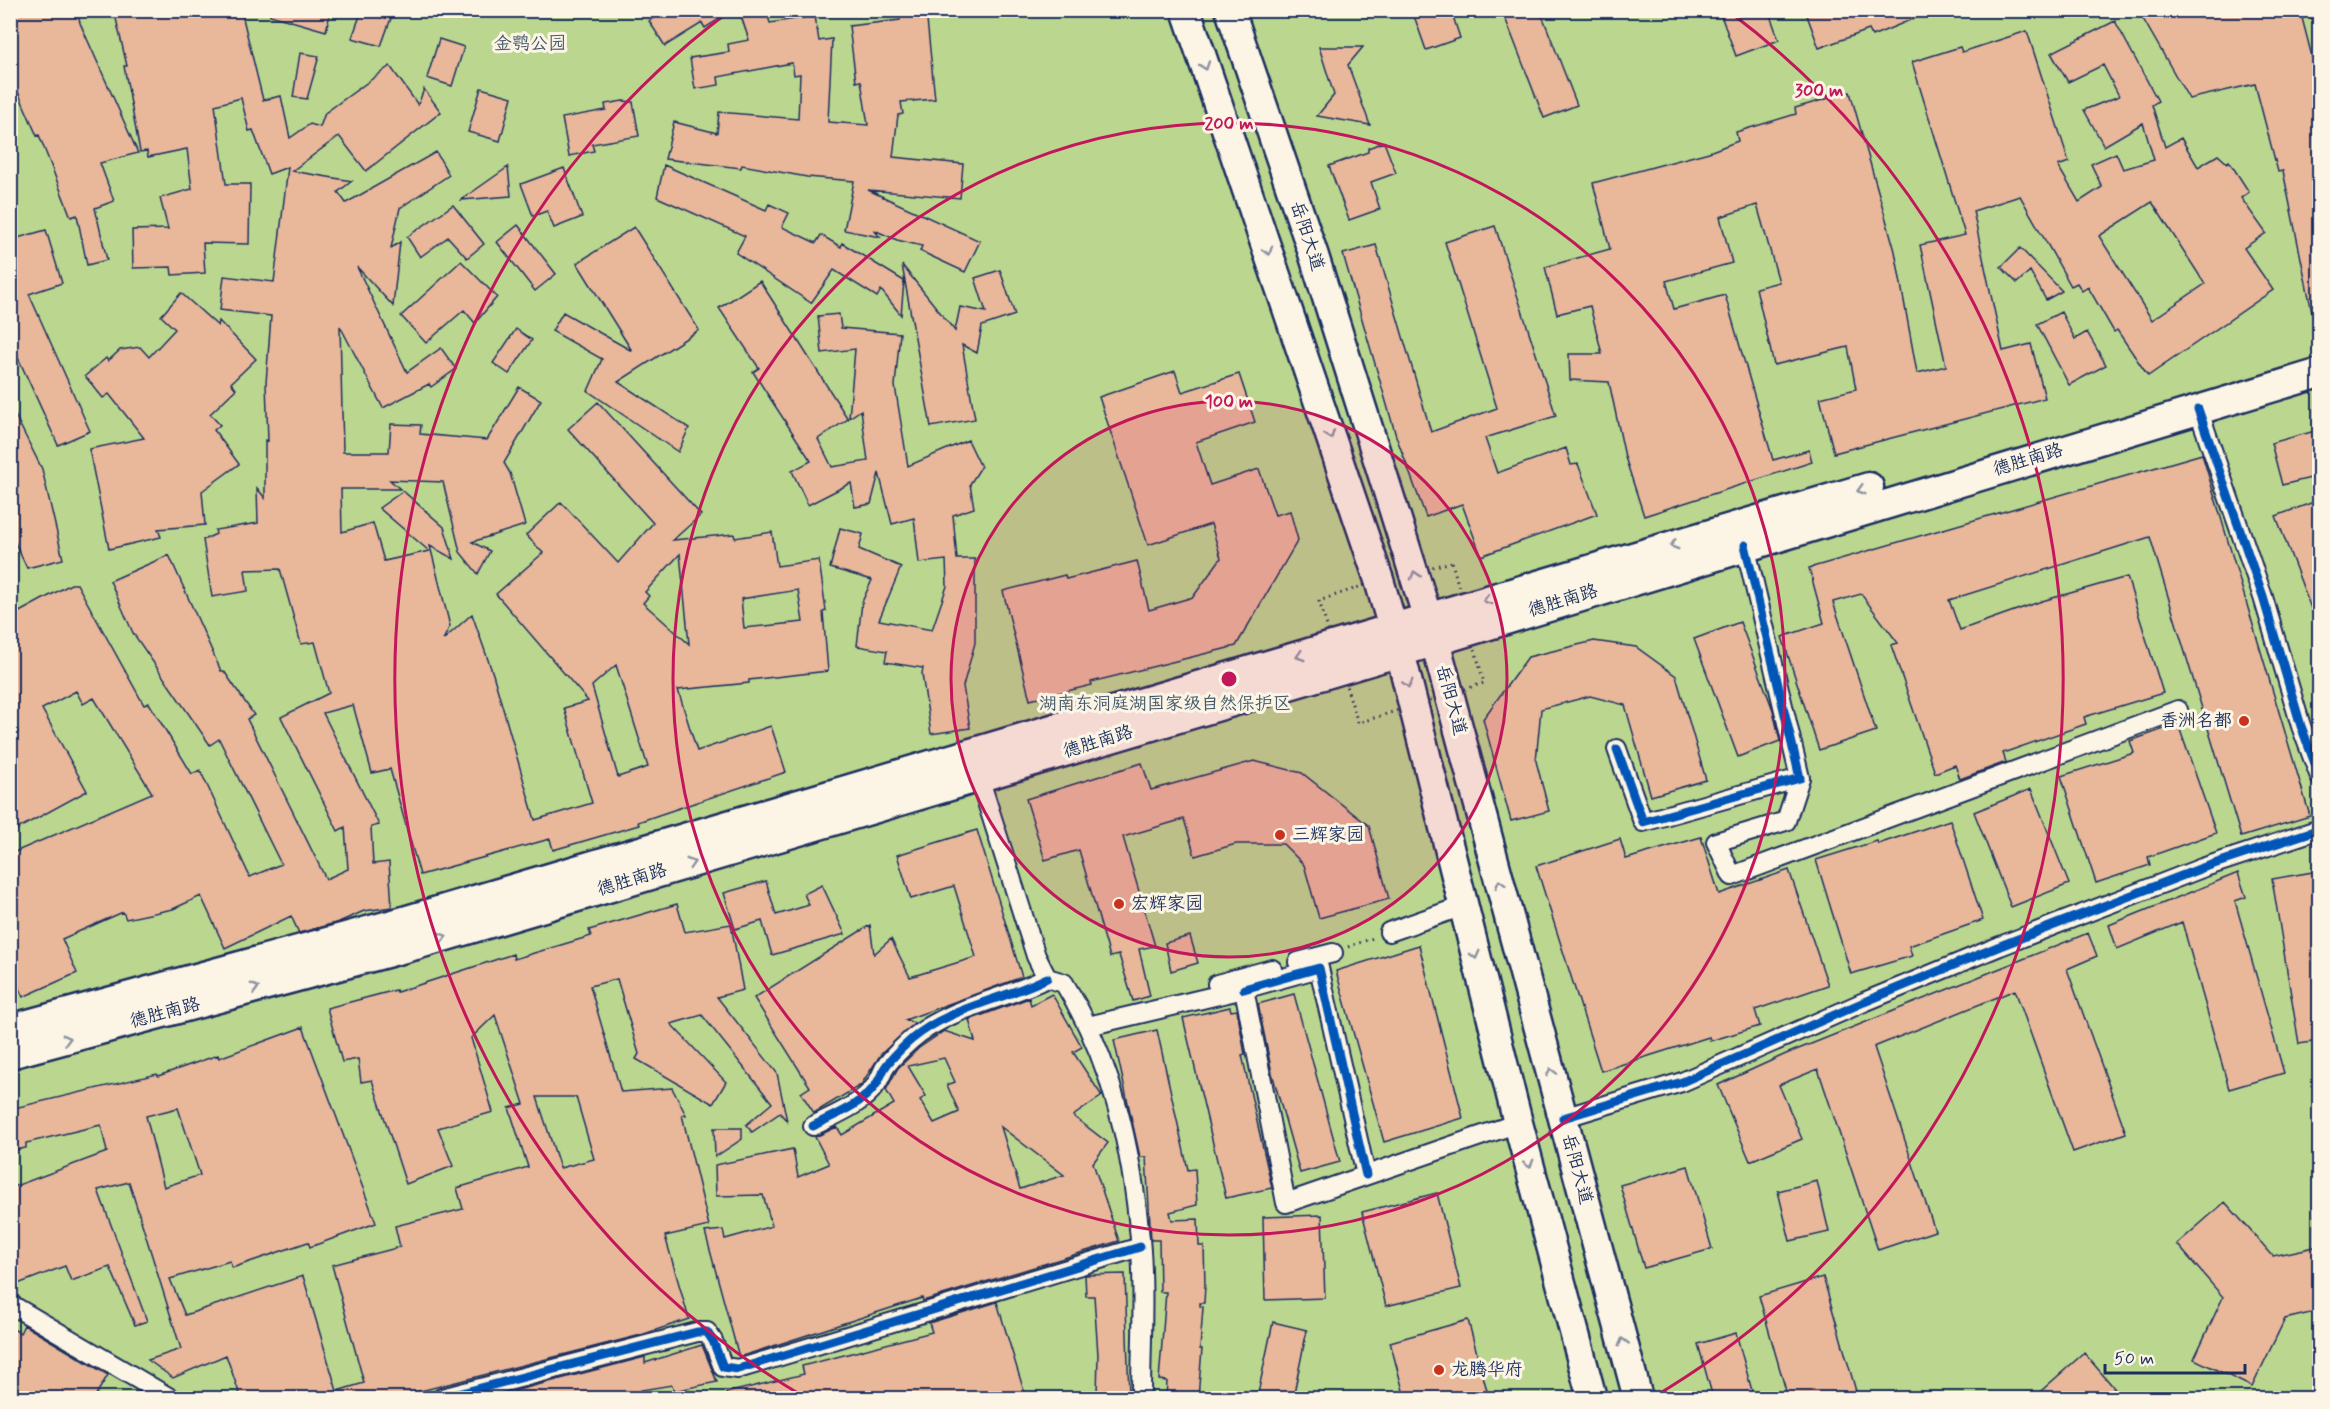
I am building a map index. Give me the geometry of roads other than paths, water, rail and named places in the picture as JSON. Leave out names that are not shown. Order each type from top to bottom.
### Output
[{"type":"main road","name":"岳阳大道","points":[[1186,10],[1379,580],[1518,1123],[1592,1398]]},
{"type":"main road","name":"岳阳大道","points":[[1230,10],[1313,253],[1431,629],[1638,1398]]},
{"type":"main road","name":"德胜南路","points":[[10,1054],[416,945],[979,777],[1396,640],[2319,353]]},
{"type":"main road","name":"德胜南路","points":[[1431,629],[1745,545],[2319,373]]},
{"type":"main road","name":"德胜南路","points":[[10,1029],[405,921],[1396,640]]},
{"type":"street","points":[[2198,410],[2263,597],[2301,726],[2319,777]]},
{"type":"street","points":[[1745,545],[1800,778],[1786,820],[1716,842],[1732,876],[2178,710]]},
{"type":"street","points":[[1617,749],[1643,822],[1800,778]]},
{"type":"street","points":[[979,777],[1036,956],[1047,978]]},
{"type":"street","points":[[1563,1118],[1682,1082],[1864,1002],[2000,946],[2202,868],[2319,829]]},
{"type":"street","points":[[1389,932],[1462,906]]},
{"type":"street","points":[[1088,1026],[1118,1013],[1333,953]]},
{"type":"street","points":[[1088,1026],[1244,989],[1319,968],[1366,1176]]},
{"type":"street","points":[[813,1126],[851,1106],[875,1086],[885,1067],[913,1039],[942,1020],[981,1003],[1016,993],[1047,978],[1064,983],[1088,1026],[1121,1115],[1140,1247],[1141,1398]]},
{"type":"street","points":[[1244,989],[1286,1203],[1518,1123]]},
{"type":"street","points":[[442,1398],[697,1332],[706,1332],[713,1341],[723,1367],[738,1369],[1140,1247]]},
{"type":"street","points":[[10,1304],[170,1398]]},
{"type":"place","name":"香洲名都","points":[[2244,721]]},
{"type":"place","name":"三辉家园","points":[[1280,835]]},
{"type":"place","name":"宏辉家园","points":[[1119,904]]},
{"type":"place","name":"龙腾华府","points":[[1439,1370]]},
{"type":"park label","name":"金鹗公园","points":[[530,44]]},
{"type":"park label","name":"湖南东洞庭湖国家级自然保护区","points":[[1165,704]]}]
